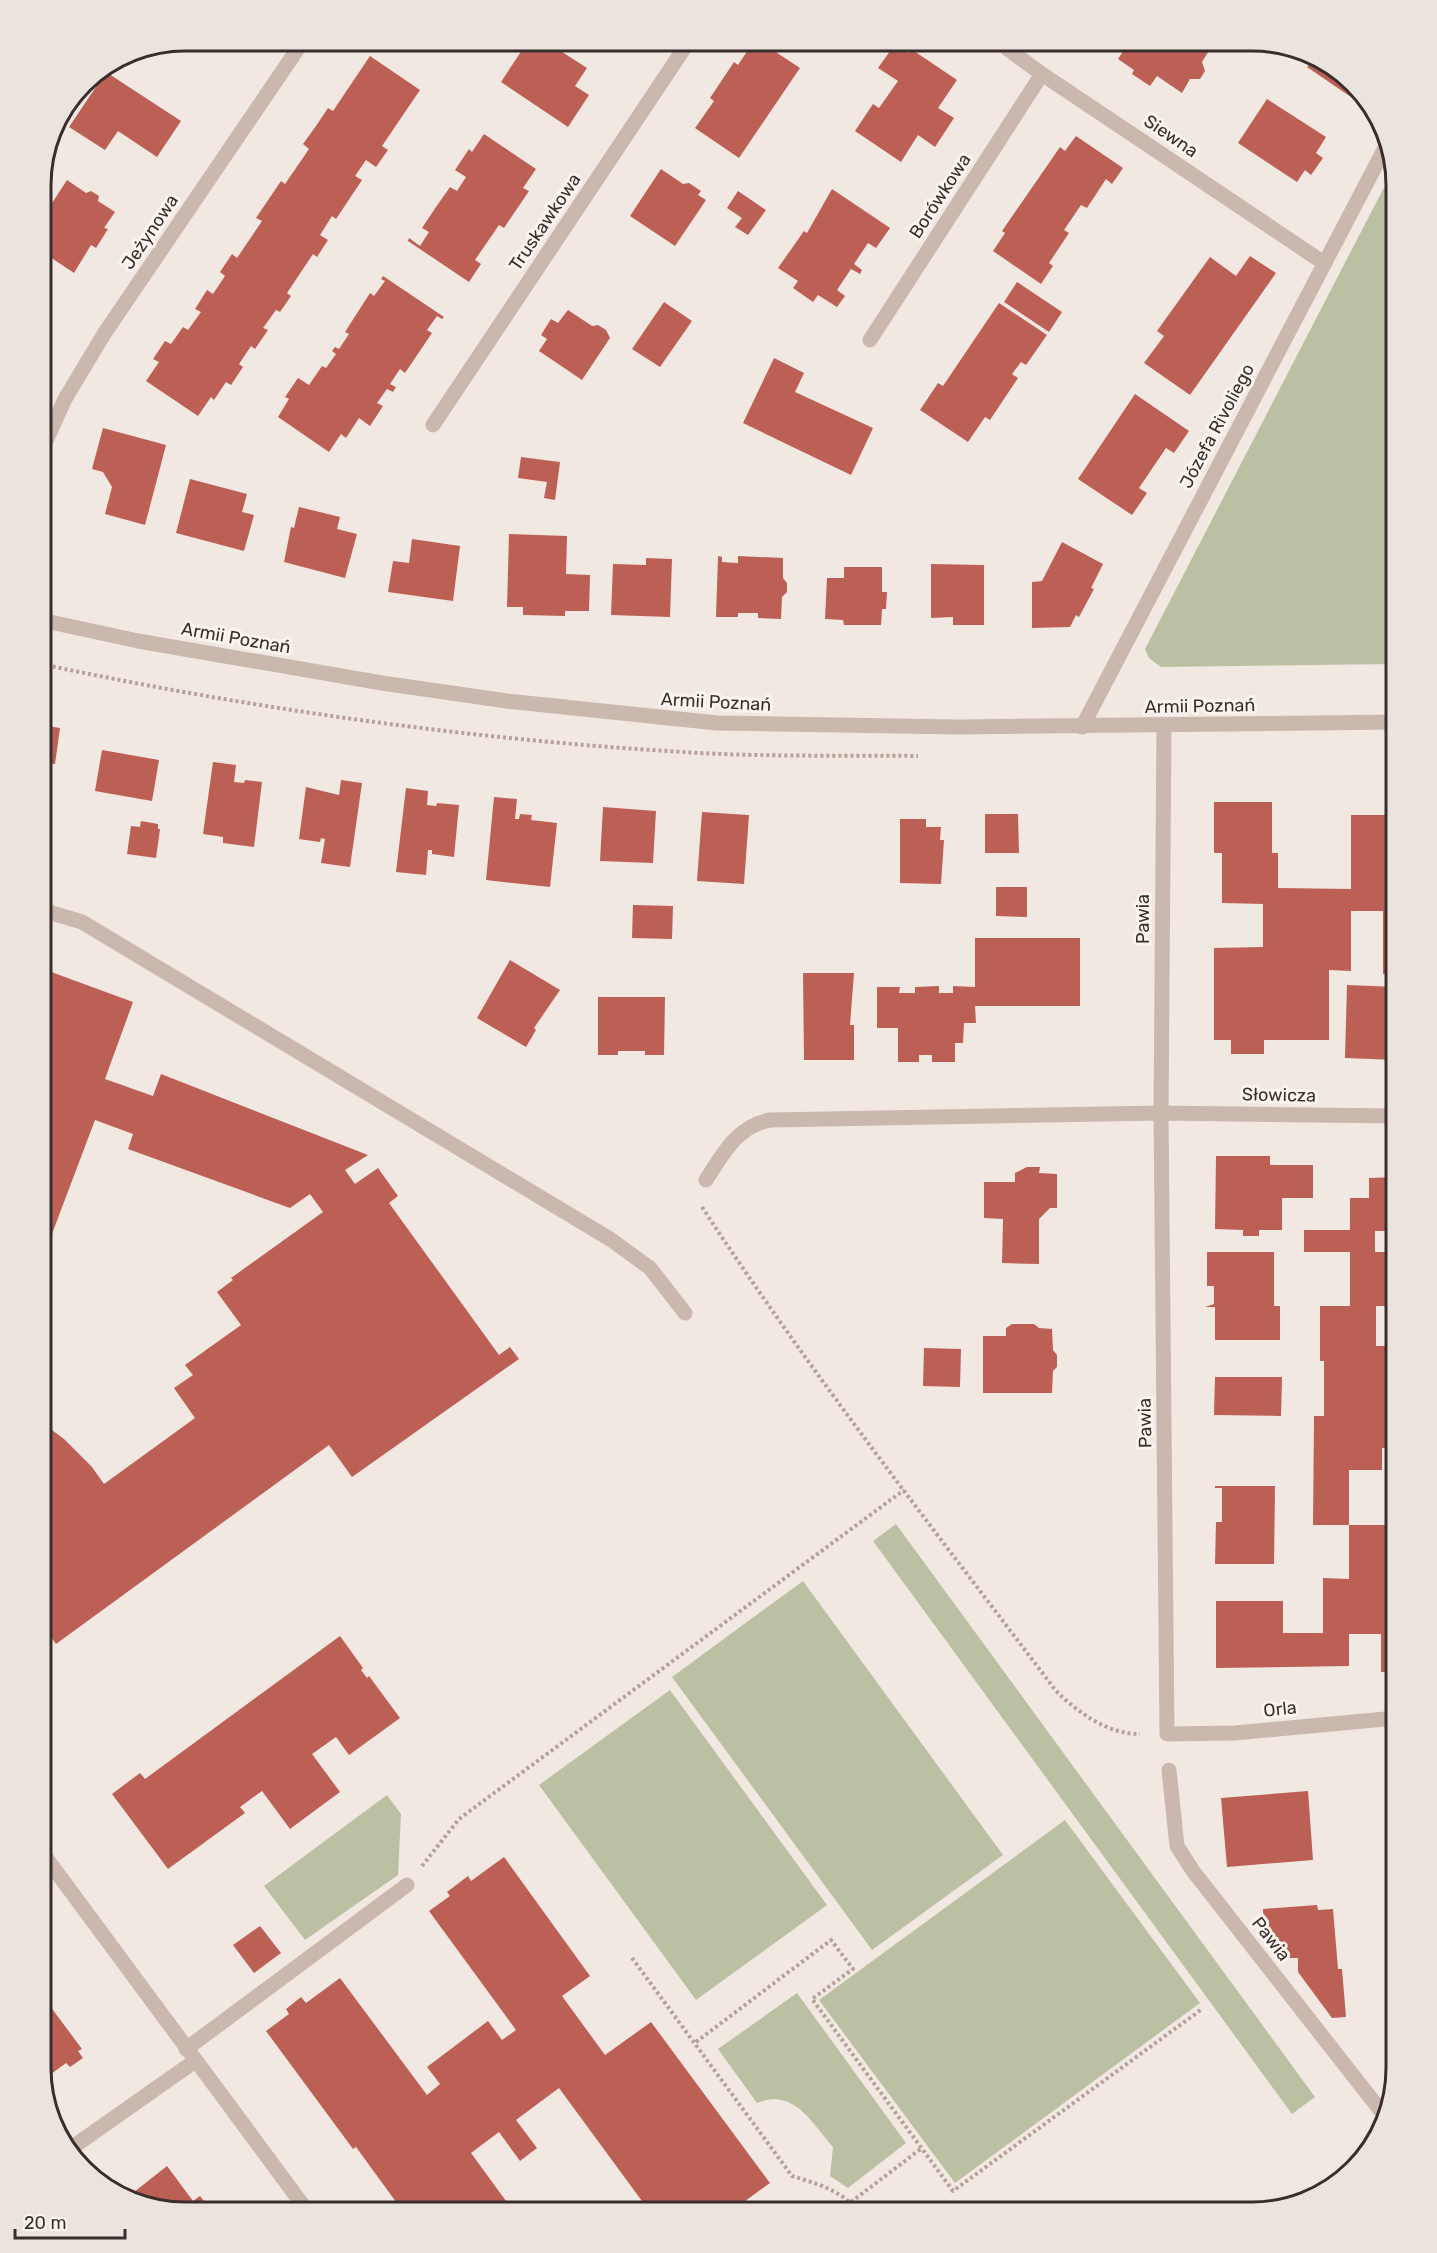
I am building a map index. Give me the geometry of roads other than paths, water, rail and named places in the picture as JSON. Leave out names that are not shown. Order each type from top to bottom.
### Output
[{"type":"street","name":"Jeżynowa","points":[[51,429],[64,399],[104,334],[296,51]]},
{"type":"street","name":"Truskawkowa","points":[[433,426],[682,51]]},
{"type":"street","name":"Siewna","points":[[1011,51],[1324,262]]},
{"type":"street","name":"Borówkowa","points":[[870,340],[1042,74]]},
{"type":"street","name":"Józefa Rivoliego","points":[[1082,727],[1382,154]]},
{"type":"street","name":"Armii Poznań","points":[[51,622],[138,641],[382,683],[615,714],[717,723],[1082,727],[1386,722]]},
{"type":"street","name":"Pawia","points":[[1164,726],[1161,1113],[1167,1734]]},
{"type":"street","points":[[51,913],[82,922],[610,1239],[650,1268],[685,1313]]},
{"type":"street","name":"Słowicza","points":[[1161,1113],[1386,1116]]},
{"type":"street","points":[[706,1180],[743,1129],[754,1123],[770,1120],[1161,1113]]},
{"type":"street","name":"Orla","points":[[1167,1734],[1235,1733],[1386,1719]]},
{"type":"street","name":"Pawia","points":[[1169,1770],[1177,1846],[1193,1871],[1379,2109]]},
{"type":"street","points":[[51,1866],[300,2202]]},
{"type":"street","points":[[75,2145],[407,1885]]}]
